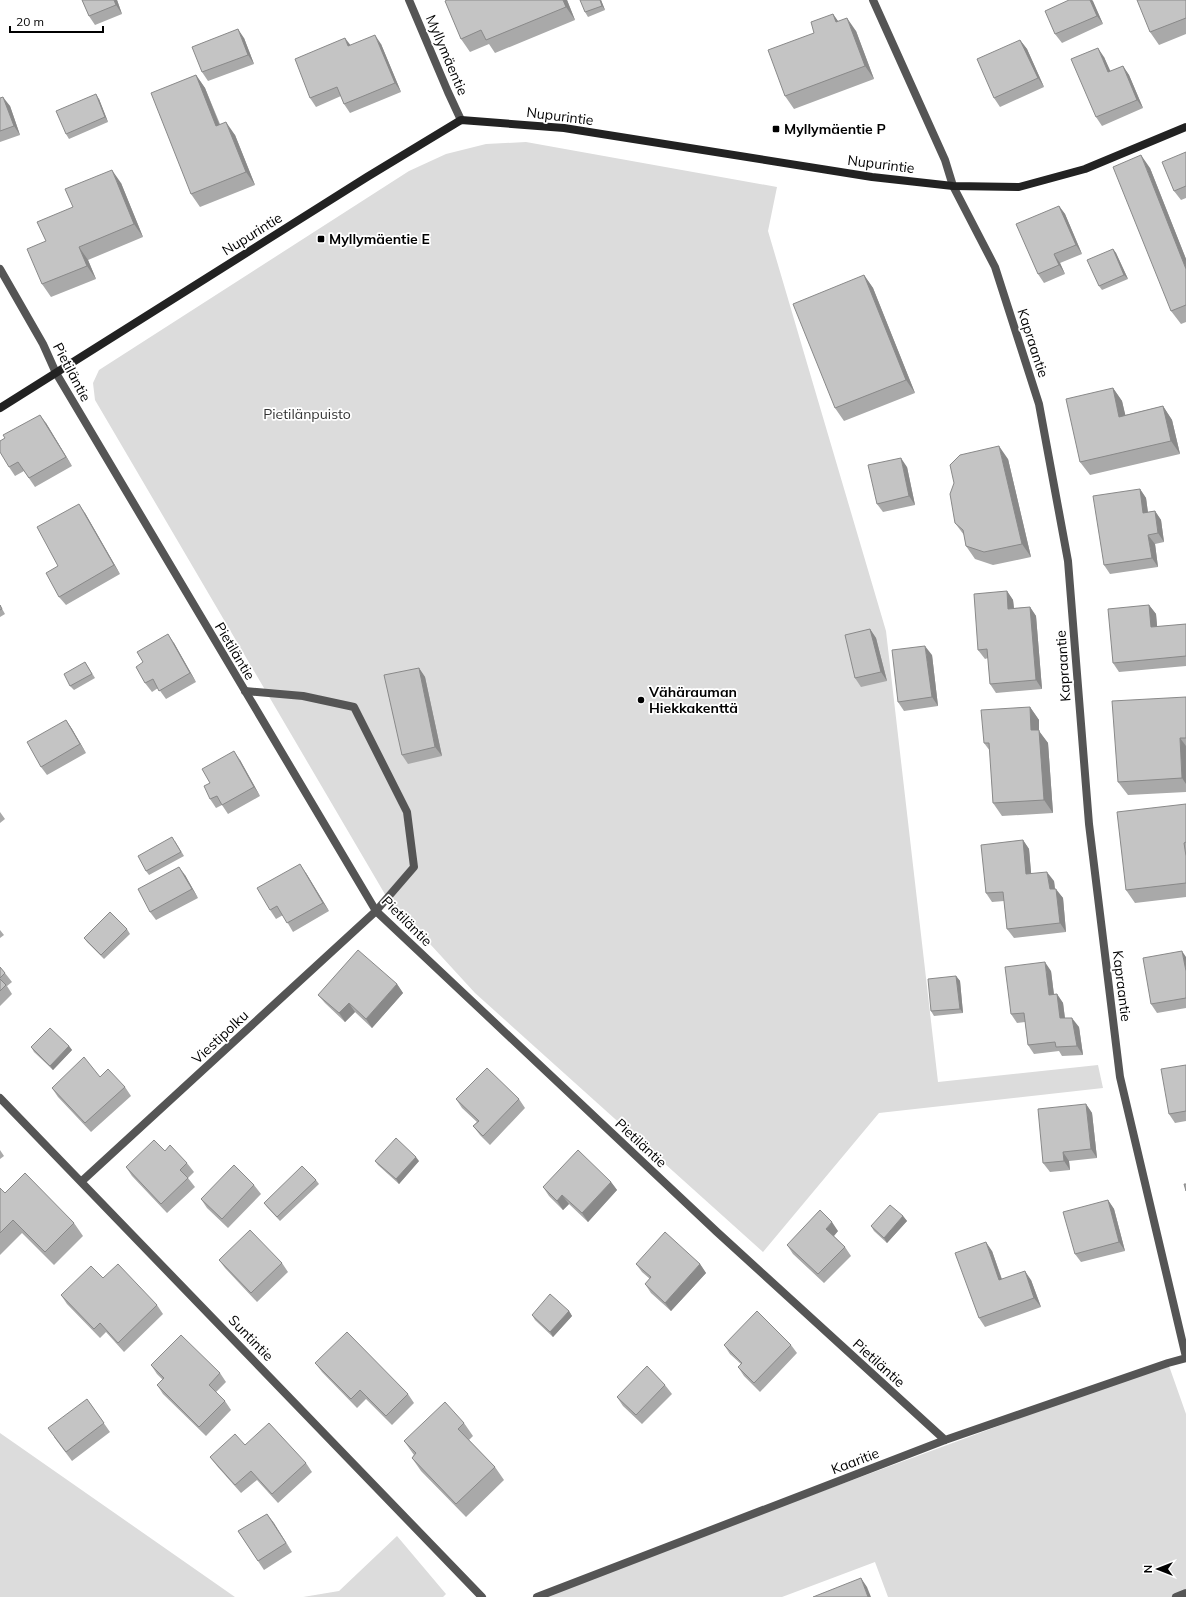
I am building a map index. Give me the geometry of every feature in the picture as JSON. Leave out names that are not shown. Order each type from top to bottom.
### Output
[{"type":"street","name":"Myllymäentie","points":[[409,0],[461,120]]},
{"type":"street","name":"Kapraantie","points":[[873,0],[944,160],[953,186],[995,267],[1039,404],[1068,561],[1088,824],[1120,1077],[1186,1357]]},
{"type":"street","name":"Nupurintie","points":[[0,408],[367,177],[461,120],[564,128],[872,177],[953,186],[1019,187],[1085,169],[1186,127]]},
{"type":"street","name":"Pietiläntie","points":[[0,269],[43,344],[56,373],[376,911],[717,1232],[945,1440]]},
{"type":"street","name":"Viestipolku","points":[[82,1182],[376,911],[414,867],[407,812],[354,707],[303,696],[245,692]]},
{"type":"street","name":"Suntintie","points":[[0,1098],[482,1597]]},
{"type":"street","name":"Kaaritie","points":[[537,1597],[945,1440],[1186,1357]]},
{"type":"street","points":[[1176,1597],[1186,1593]]},
{"type":"green space","name":"Pietilänpuisto","points":[[526,142],[777,187],[768,231],[886,631],[938,1082],[1098,1065],[1103,1088],[879,1113],[763,1252],[475,993],[386,896],[95,400],[93,383],[99,370],[409,171],[446,154],[486,144]]},
{"type":"green space","points":[[1168,1363],[1186,1414],[1186,1593],[1176,1597],[888,1597],[875,1562],[782,1597],[537,1597]]},
{"type":"green space","points":[[0,1433],[235,1597],[0,1597]]},
{"type":"green space","points":[[397,1536],[446,1594],[443,1597],[303,1597],[339,1591]]},
{"type":"building","points":[[82,0],[114,0],[116,5],[89,16]]},
{"type":"building","points":[[563,0],[566,7],[486,40],[481,30],[461,39],[445,1]]},
{"type":"building","points":[[580,0],[600,0],[602,6],[585,12]]},
{"type":"building","points":[[1069,0],[1090,0],[1097,16],[1055,34],[1045,11]]},
{"type":"building","points":[[1137,0],[1186,0],[1186,18],[1150,32]]},
{"type":"building","points":[[833,14],[836,22],[847,18],[865,66],[785,96],[768,50],[814,33],[811,22]]},
{"type":"building","points":[[238,29],[248,55],[202,72],[192,47]]},
{"type":"building","points":[[375,35],[395,83],[344,104],[337,87],[310,98],[295,59],[345,38],[348,46]]},
{"type":"building","points":[[1020,40],[1038,78],[994,98],[977,59]]},
{"type":"building","points":[[1098,48],[1108,72],[1123,66],[1137,100],[1096,117],[1071,59]]},
{"type":"building","points":[[196,75],[216,126],[226,122],[246,172],[191,194],[151,93]]},
{"type":"building","points":[[96,94],[105,117],[66,134],[56,111]]},
{"type":"building","points":[[3,97],[14,126],[0,131],[0,98]]},
{"type":"building","points":[[1186,152],[1186,186],[1174,191],[1162,162]]},
{"type":"building","points":[[1141,155],[1186,269],[1186,305],[1171,311],[1113,167]]},
{"type":"building","points":[[112,170],[134,224],[79,247],[87,266],[42,284],[27,249],[46,241],[37,222],[73,207],[65,189]]},
{"type":"building","points":[[1059,206],[1076,245],[1054,254],[1059,265],[1038,274],[1016,224]]},
{"type":"building","points":[[1113,249],[1124,275],[1099,286],[1087,260]]},
{"type":"building","points":[[864,275],[906,380],[835,408],[793,304]]},
{"type":"building","points":[[1113,388],[1119,417],[1163,406],[1171,441],[1080,462],[1066,399]]},
{"type":"building","points":[[40,415],[66,457],[29,478],[18,462],[9,467],[0,452],[0,441],[5,438],[3,435]]},
{"type":"building","points":[[999,446],[1022,544],[984,552],[966,546],[963,530],[955,523],[950,494],[954,483],[950,465],[960,455]]},
{"type":"building","points":[[901,458],[909,496],[877,504],[868,465]]},
{"type":"building","points":[[1140,489],[1143,513],[1155,511],[1158,533],[1148,535],[1152,558],[1104,565],[1093,496]]},
{"type":"building","points":[[79,504],[114,565],[59,597],[46,573],[58,566],[37,527]]},
{"type":"building","points":[[1007,591],[1008,609],[1030,607],[1036,680],[990,684],[987,649],[978,650],[974,594]]},
{"type":"building","points":[[1149,605],[1151,627],[1186,624],[1186,656],[1113,663],[1108,609]]},
{"type":"building","points":[[870,629],[881,672],[855,678],[845,635]]},
{"type":"building","points":[[168,634],[190,673],[159,691],[153,679],[145,683],[136,667],[143,662],[137,652]]},
{"type":"building","points":[[925,646],[932,697],[898,702],[892,650]]},
{"type":"building","points":[[85,662],[92,674],[70,686],[64,674]]},
{"type":"building","points":[[419,668],[435,747],[402,755],[384,675]]},
{"type":"building","points":[[1186,697],[1186,738],[1180,738],[1182,778],[1118,782],[1112,701]]},
{"type":"building","points":[[1030,707],[1031,730],[1039,730],[1044,800],[993,803],[989,743],[984,743],[981,710]]},
{"type":"building","points":[[66,720],[80,744],[41,767],[27,742]]},
{"type":"building","points":[[234,751],[254,787],[222,805],[217,796],[210,799],[204,786],[210,783],[202,769]]},
{"type":"building","points":[[1186,804],[1186,842],[1184,843],[1186,856],[1186,883],[1126,890],[1117,812]]},
{"type":"building","points":[[172,837],[181,852],[146,871],[138,856]]},
{"type":"building","points":[[1023,840],[1026,874],[1047,872],[1050,889],[1056,889],[1060,923],[1007,929],[1003,892],[986,893],[981,845]]},
{"type":"building","points":[[300,864],[323,903],[287,923],[277,906],[270,910],[257,888]]},
{"type":"building","points":[[179,867],[192,889],[150,912],[138,889]]},
{"type":"building","points":[[110,912],[127,929],[101,955],[84,938]]},
{"type":"building","points":[[358,950],[397,984],[366,1019],[349,1003],[339,1013],[318,995]]},
{"type":"building","points":[[1182,951],[1186,971],[1186,998],[1151,1004],[1143,958]]},
{"type":"building","points":[[1045,962],[1049,995],[1057,994],[1060,1018],[1072,1018],[1077,1046],[1056,1047],[1055,1042],[1028,1045],[1024,1013],[1011,1014],[1005,967]]},
{"type":"building","points":[[0,967],[5,973],[0,978]]},
{"type":"building","points":[[956,976],[960,1009],[931,1011],[928,979]]},
{"type":"building","points":[[0,979],[6,985],[0,991]]},
{"type":"building","points":[[50,1028],[69,1046],[50,1066],[31,1047]]},
{"type":"building","points":[[84,1057],[100,1077],[108,1069],[125,1087],[85,1123],[52,1088]]},
{"type":"building","points":[[1186,1065],[1186,1111],[1169,1114],[1161,1069]]},
{"type":"building","points":[[487,1068],[519,1099],[483,1136],[473,1126],[479,1121],[456,1099]]},
{"type":"building","points":[[1086,1104],[1091,1149],[1063,1152],[1064,1161],[1043,1163],[1038,1109]]},
{"type":"building","points":[[396,1138],[416,1157],[396,1179],[375,1161]]},
{"type":"building","points":[[154,1140],[165,1151],[170,1145],[187,1163],[180,1170],[188,1178],[161,1204],[126,1167]]},
{"type":"building","points":[[578,1150],[611,1182],[582,1213],[562,1195],[557,1201],[543,1187]]},
{"type":"building","points":[[234,1165],[254,1185],[222,1219],[201,1199]]},
{"type":"building","points":[[302,1166],[316,1180],[277,1217],[264,1203]]},
{"type":"building","points":[[25,1173],[74,1223],[45,1252],[13,1220],[0,1233],[0,1188],[5,1193]]},
{"type":"building","points":[[1108,1200],[1119,1242],[1075,1254],[1063,1212]]},
{"type":"building","points":[[890,1205],[903,1216],[884,1238],[871,1226]]},
{"type":"building","points":[[820,1210],[832,1222],[826,1229],[845,1247],[818,1274],[787,1245]]},
{"type":"building","points":[[250,1230],[282,1263],[251,1293],[219,1260]]},
{"type":"building","points":[[665,1232],[700,1264],[665,1303],[645,1284],[651,1277],[636,1264]]},
{"type":"building","points":[[986,1242],[999,1280],[1025,1271],[1034,1298],[979,1318],[955,1253]]},
{"type":"building","points":[[118,1264],[157,1305],[118,1343],[100,1323],[94,1329],[61,1295],[91,1266],[103,1278]]},
{"type":"building","points":[[550,1294],[569,1311],[550,1332],[532,1315]]},
{"type":"building","points":[[757,1311],[791,1345],[754,1383],[738,1367],[742,1363],[724,1345]]},
{"type":"building","points":[[347,1332],[408,1394],[386,1416],[360,1390],[351,1399],[315,1363]]},
{"type":"building","points":[[181,1335],[220,1373],[209,1385],[225,1401],[199,1427],[157,1385],[164,1378],[151,1365]]},
{"type":"building","points":[[647,1366],[665,1385],[636,1415],[617,1397]]},
{"type":"building","points":[[87,1399],[104,1423],[66,1452],[48,1428]]},
{"type":"building","points":[[445,1402],[464,1423],[458,1429],[495,1467],[456,1504],[412,1458],[416,1453],[404,1441]]},
{"type":"building","points":[[269,1423],[306,1463],[272,1494],[251,1471],[235,1485],[210,1457],[235,1434],[245,1445]]},
{"type":"building","points":[[267,1514],[286,1543],[258,1561],[238,1531]]},
{"type":"building","points":[[861,1578],[868,1597],[813,1597]]},
{"type":"place","name":"Myllymäentie P","points":[[776,129]]},
{"type":"place","name":"Myllymäentie E","points":[[321,239]]},
{"type":"place","name":"Vähärauman Hiekkakenttä","points":[[641,700]]}]
